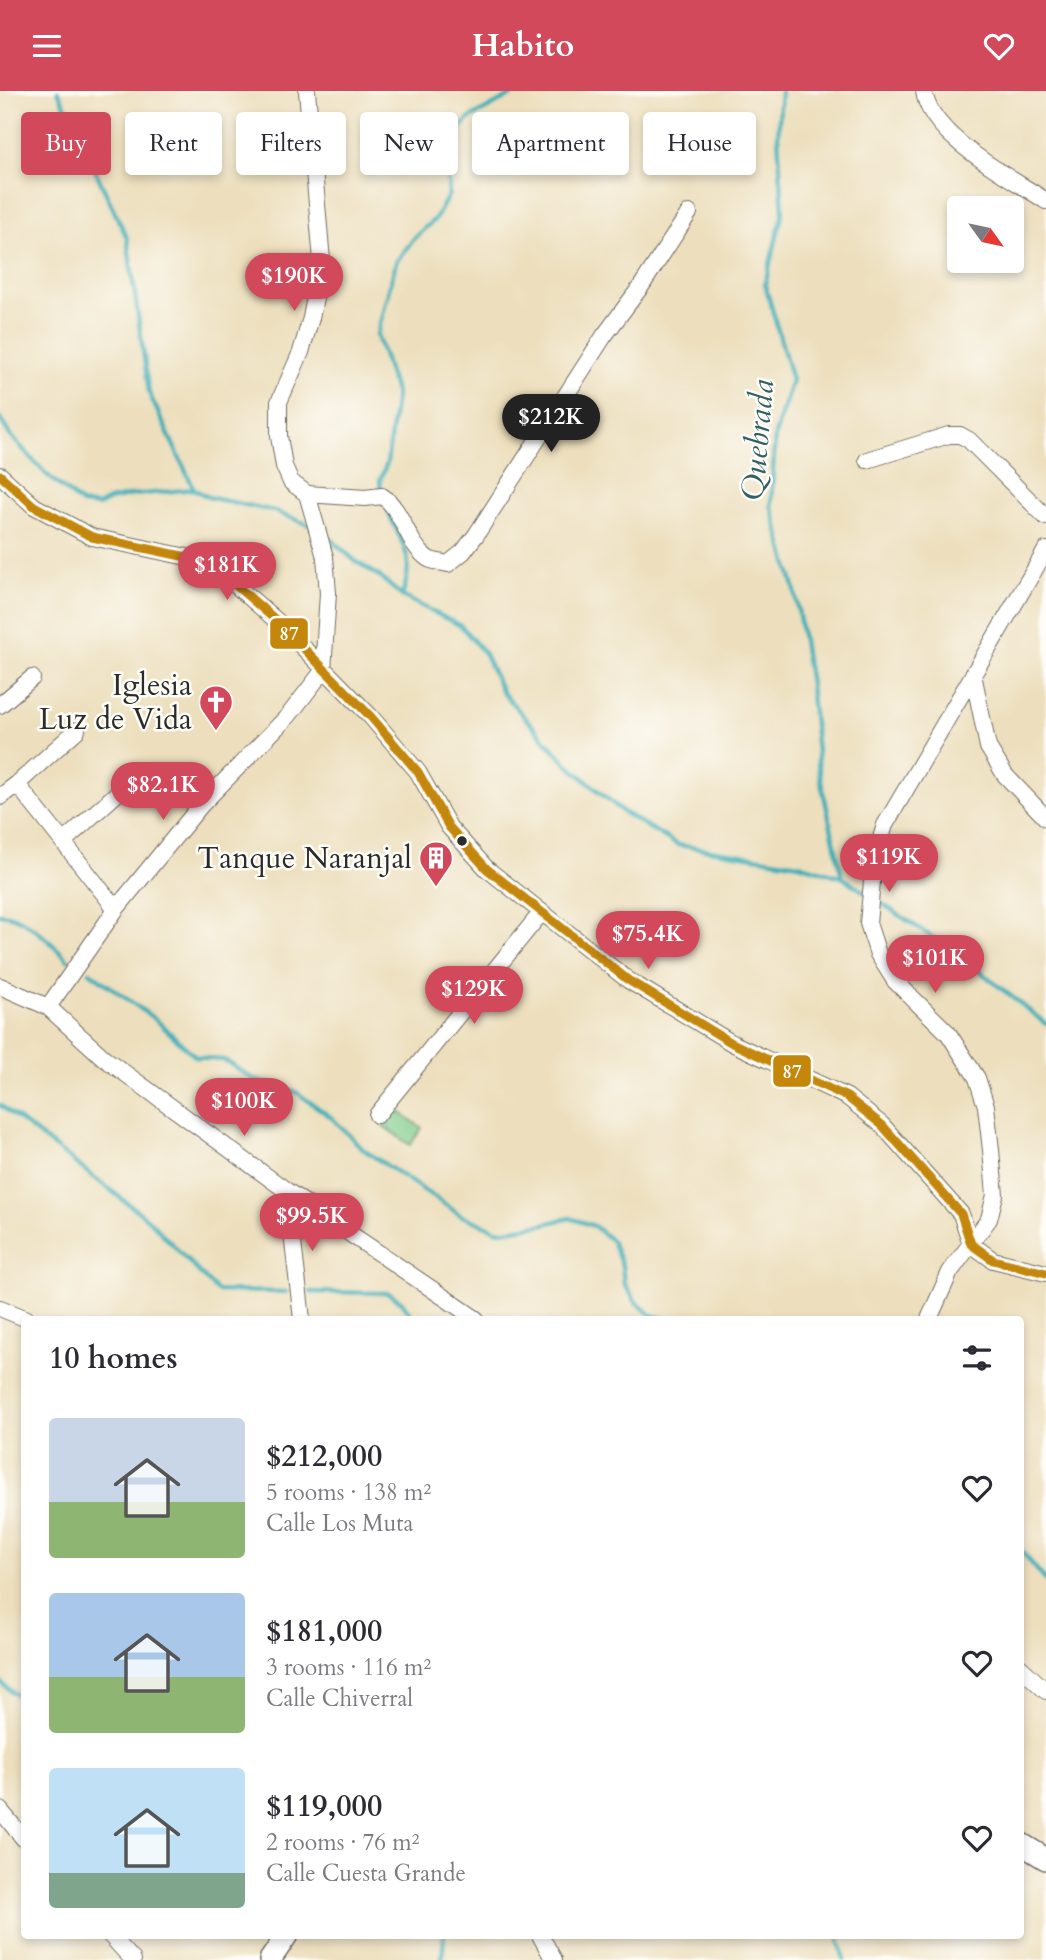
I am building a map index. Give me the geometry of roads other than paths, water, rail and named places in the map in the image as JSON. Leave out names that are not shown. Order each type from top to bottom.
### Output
[{"type":"main road","points":[[1024,1845],[1046,1859]]},
{"type":"main road","points":[[270,1960],[284,1939]]},
{"type":"street","points":[[48,1007],[116,909],[201,805],[289,715],[323,671],[328,593],[325,557],[307,495],[291,482],[284,466],[279,425],[279,402],[301,352],[322,261],[307,91]]},
{"type":"street","points":[[924,91],[934,118],[951,137],[1046,201]]},
{"type":"street","points":[[307,495],[342,498],[378,496],[390,502],[413,542],[429,560],[449,563],[463,552],[476,535],[604,337],[690,213]]},
{"type":"street","points":[[867,460],[949,435],[960,435],[978,448],[1046,517]]},
{"type":"street","points":[[0,475],[34,506],[92,537],[201,560],[217,569],[278,622],[399,749],[418,772],[449,827],[487,869],[628,980],[732,1043],[847,1097],[882,1125],[961,1214],[971,1244],[993,1260],[1046,1273]]},
{"type":"street","points":[[930,1316],[950,1272],[989,1219],[995,1195],[986,1106],[976,1078],[948,1033],[895,981],[878,954],[868,923],[874,861],[885,825],[1046,550]]},
{"type":"street","points":[[974,674],[988,747],[1005,775],[1046,818]]},
{"type":"street","points":[[0,705],[32,678]]},
{"type":"street","points":[[0,797],[17,785],[77,730]]},
{"type":"street","points":[[63,842],[132,779]]},
{"type":"street","points":[[17,785],[116,909]]},
{"type":"street","points":[[377,1115],[541,913]]},
{"type":"street","points":[[0,986],[48,1007],[104,1058],[287,1192],[472,1316]]},
{"type":"street","points":[[287,1192],[302,1316]]},
{"type":"street","points":[[0,1308],[21,1317]]},
{"type":"street","points":[[1024,1671],[1046,1691]]},
{"type":"street","points":[[0,1810],[21,1835]]},
{"type":"street","points":[[114,1939],[133,1960]]},
{"type":"street","points":[[542,1939],[554,1960]]},
{"type":"waterway","points":[[58,91],[127,238],[149,393],[194,489],[208,497],[274,511],[312,526]]},
{"type":"waterway","points":[[381,493],[380,480],[387,463],[396,395],[377,335],[396,262],[415,237],[436,218],[449,194],[447,164],[454,134],[470,118],[519,91]]},
{"type":"waterway","name":"Quebrada","points":[[781,91],[778,137],[783,212],[765,284],[792,380],[775,435],[771,505],[795,591],[810,684],[819,772],[842,877]]},
{"type":"waterway","points":[[0,418],[10,435],[46,474],[82,504],[98,506],[109,500],[133,495],[194,489]]},
{"type":"waterway","points":[[389,514],[404,545],[408,562],[402,596]]},
{"type":"waterway","points":[[325,534],[402,596],[461,626],[485,654],[502,692],[567,764],[623,812],[678,845],[799,864],[842,877],[868,894]]},
{"type":"waterway","points":[[875,899],[962,957],[1046,1024]]},
{"type":"waterway","points":[[0,914],[28,924],[68,960]]},
{"type":"waterway","points":[[90,972],[156,1020],[196,1057],[224,1060],[255,1080],[296,1092],[331,1117],[364,1150],[462,1216],[499,1231],[570,1218],[594,1226],[612,1241],[622,1266],[624,1283],[636,1302],[656,1316]]},
{"type":"waterway","points":[[0,1105],[148,1219],[217,1291],[286,1292]]},
{"type":"waterway","points":[[311,1292],[388,1293],[402,1302],[412,1316]]},
{"type":"waterway","points":[[1024,1554],[1046,1581]]},
{"type":"waterway","points":[[0,1682],[21,1699]]},
{"type":"waterway","points":[[442,1960],[444,1939]]},
{"type":"waterway","points":[[839,1939],[844,1960]]},
{"type":"place","name":"Iglesia Luz de Vida","points":[[216,732]]},
{"type":"place","name":"Tanque Naranjal","points":[[436,888]]}]
